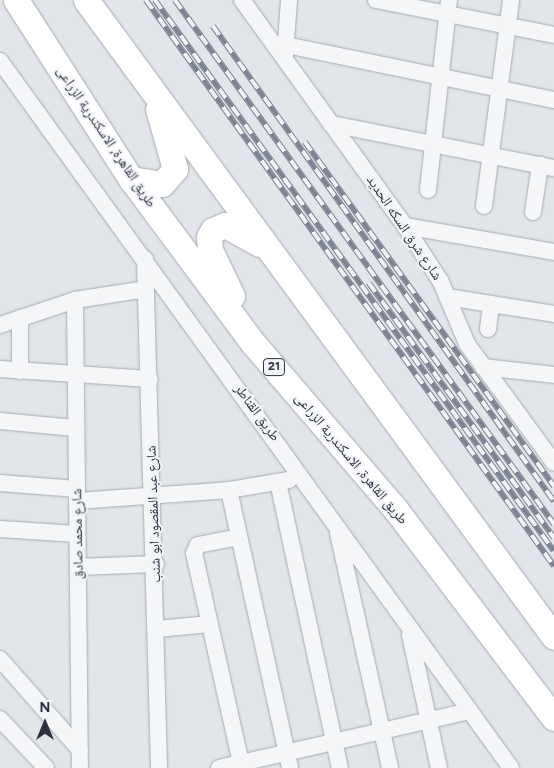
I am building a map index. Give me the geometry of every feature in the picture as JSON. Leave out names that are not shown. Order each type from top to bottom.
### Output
[{"type":"highway","name":"طريق القاهرة, الاسكندرية الزراعى","points":[[16,0],[131,179],[253,343],[396,510],[554,718]]},
{"type":"highway","points":[[86,0],[554,637]]},
{"type":"highway","points":[[131,179],[162,184],[175,169],[150,86]]},
{"type":"highway","points":[[253,343],[210,250],[209,237],[218,226],[232,226],[272,252]]},
{"type":"street","name":"شارع شرق السكه الحديد","points":[[242,0],[284,62],[405,226],[448,297],[460,332],[483,367],[553,457]]},
{"type":"street","points":[[284,62],[289,0]]},
{"type":"street","points":[[376,0],[448,7],[508,26],[554,35]]},
{"type":"street","points":[[484,206],[511,0]]},
{"type":"street","points":[[428,190],[448,7]]},
{"type":"street","points":[[286,45],[554,100]]},
{"type":"street","name":"طريق القناطر","points":[[0,61],[303,477],[409,630],[511,768]]},
{"type":"street","points":[[331,124],[547,166],[533,212]]},
{"type":"street","points":[[405,226],[554,252]]},
{"type":"street","name":"شارع عبد المقصود ابو شنب","points":[[145,259],[156,564],[160,768]]},
{"type":"street","points":[[0,325],[75,300],[146,289]]},
{"type":"street","points":[[448,297],[554,314]]},
{"type":"street","name":"شارع محمد صادق","points":[[75,300],[80,768]]},
{"type":"street","points":[[488,329],[490,304]]},
{"type":"street","points":[[20,318],[20,371]]},
{"type":"street","points":[[483,367],[554,375]]},
{"type":"street","points":[[0,369],[150,379]]},
{"type":"street","points":[[0,421],[76,428]]},
{"type":"street","points":[[0,483],[77,495],[154,498],[229,490],[303,477]]},
{"type":"street","points":[[278,482],[340,768]]},
{"type":"street","points":[[229,490],[288,760]]},
{"type":"street","points":[[337,526],[390,768]]},
{"type":"street","points":[[0,529],[78,534]]},
{"type":"street","points":[[239,537],[198,545],[194,550],[241,766]]},
{"type":"street","points":[[78,567],[156,564]]},
{"type":"street","points":[[157,629],[210,624]]},
{"type":"street","points":[[409,630],[439,768]]},
{"type":"street","points":[[0,659],[80,750]]},
{"type":"street","points":[[219,768],[288,760],[334,742],[470,711]]},
{"type":"street","points":[[0,719],[46,768]]},
{"type":"railway","points":[[146,0],[554,566]]},
{"type":"railway","points":[[155,0],[554,551]]},
{"type":"railway","points":[[175,0],[554,524]]},
{"type":"railway","points":[[213,26],[554,501]]},
{"type":"railway","points":[[305,142],[554,486]]},
{"type":"railway","points":[[369,283],[554,538]]}]
